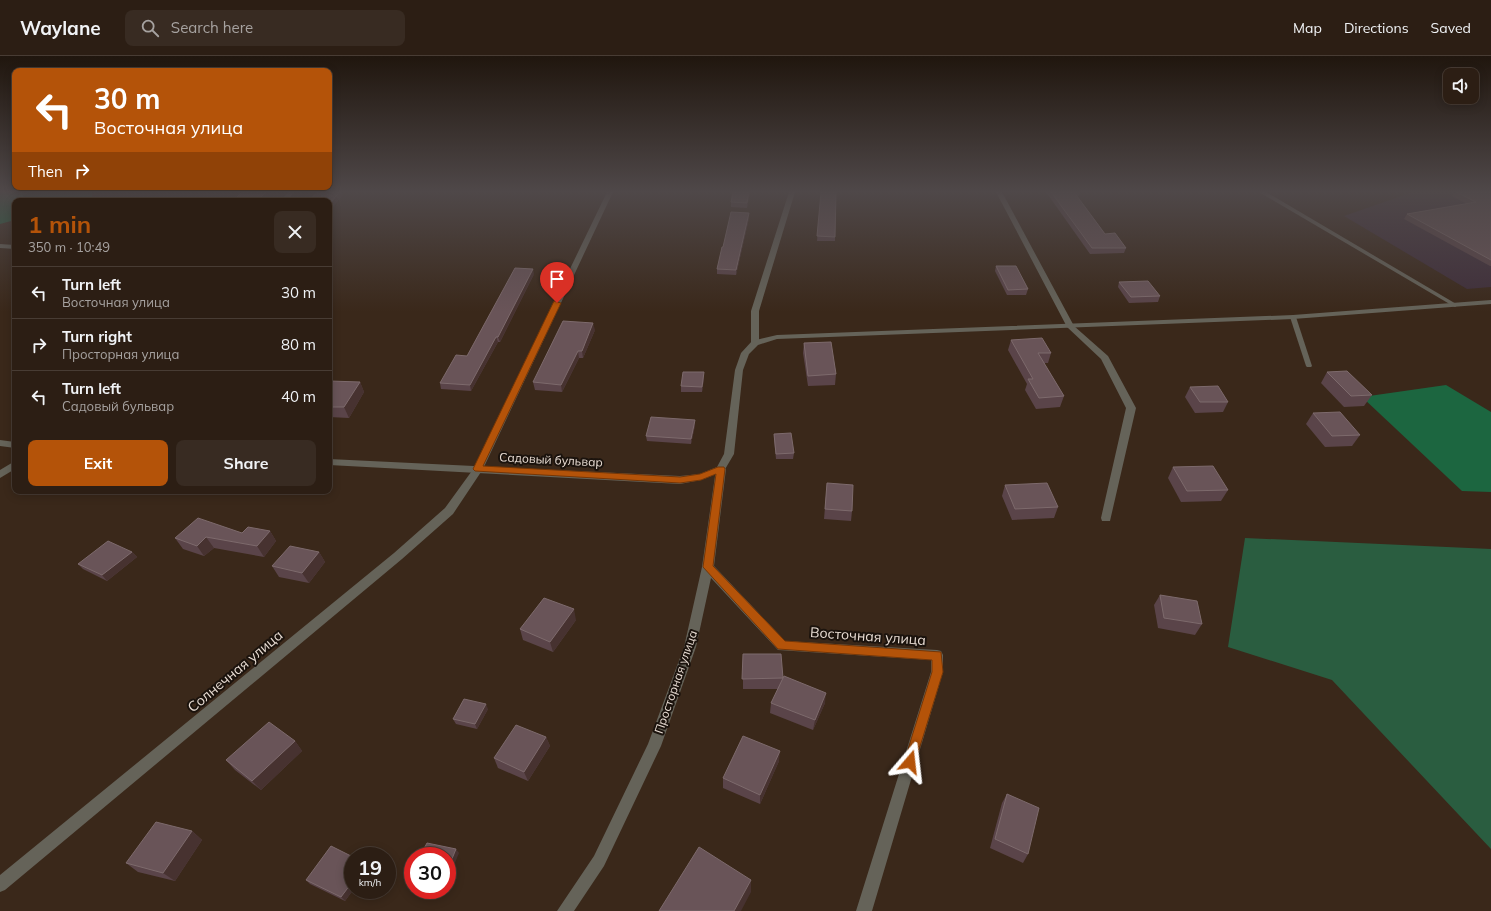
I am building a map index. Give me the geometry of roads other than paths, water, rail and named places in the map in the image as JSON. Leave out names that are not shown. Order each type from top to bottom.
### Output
[{"type":"street","name":"Солнечная улица","points":[[0,885],[404,551],[449,511],[478,469],[591,232]]},
{"type":"street","points":[[780,232],[755,311],[755,343],[777,337],[1071,327],[1293,317],[1491,302]]},
{"type":"street","points":[[1020,232],[1071,327],[1105,358],[1131,408],[1106,518]]},
{"type":"street","name":"Просторная улица","points":[[565,911],[599,861],[654,746],[690,647],[708,567],[721,469],[729,454],[740,370],[745,353],[755,343]]},
{"type":"street","points":[[0,443],[12,445]]},
{"type":"street","name":"Садовый бульвар","points":[[332,462],[680,480],[701,477],[721,469]]},
{"type":"street","points":[[0,474],[12,466]]},
{"type":"street","name":"Восточная улица","points":[[708,567],[782,646],[937,655],[937,672],[864,911]]},
{"type":"lane","points":[[1330,232],[1454,305]]},
{"type":"lane","points":[[0,246],[12,247]]},
{"type":"lane","points":[[1293,317],[1309,366]]}]
